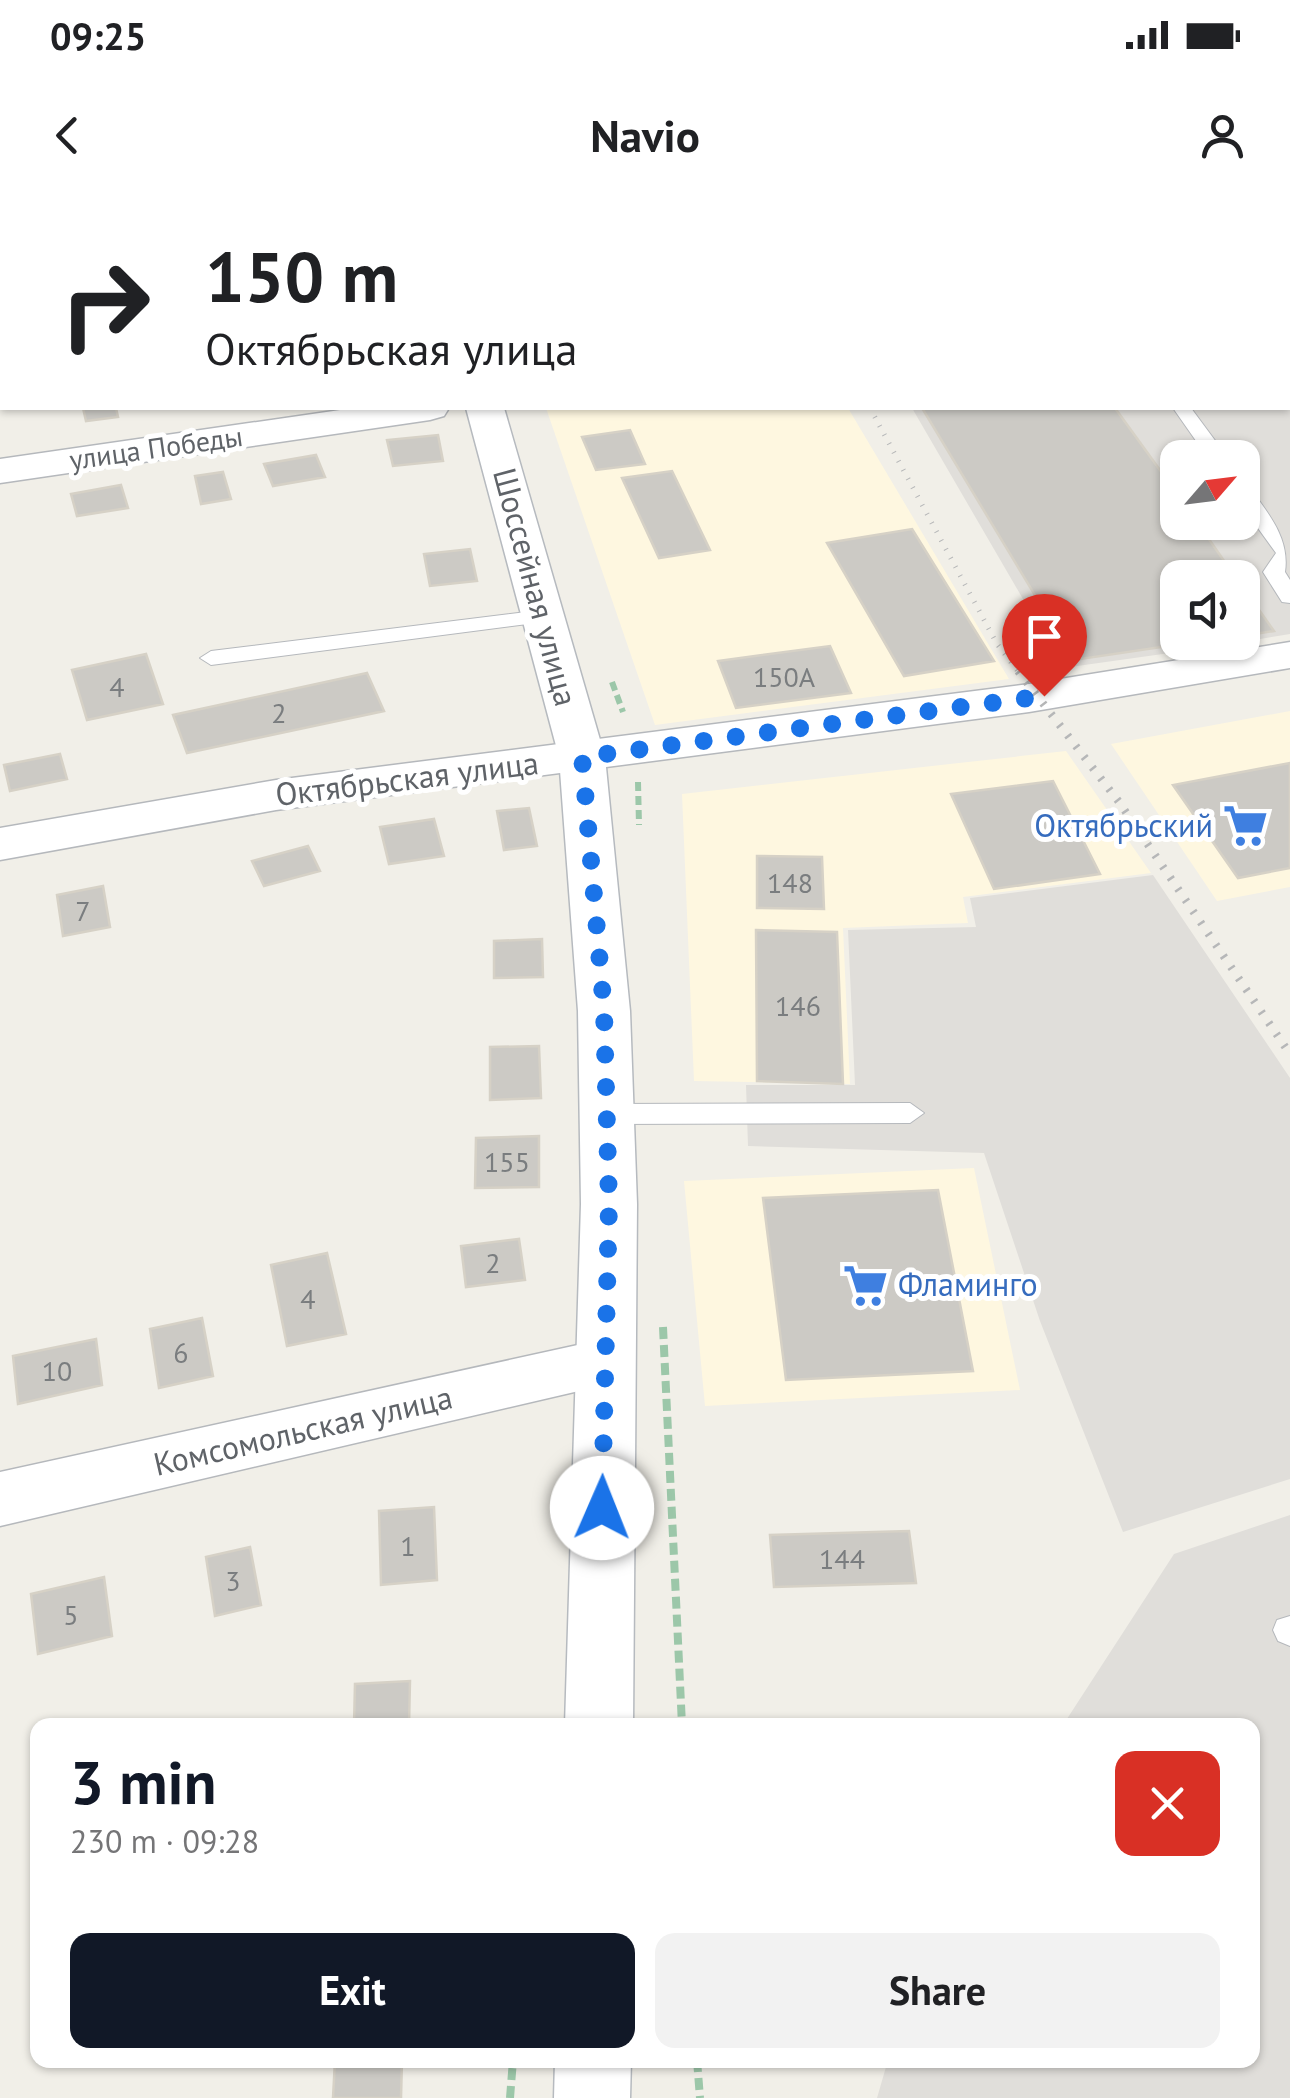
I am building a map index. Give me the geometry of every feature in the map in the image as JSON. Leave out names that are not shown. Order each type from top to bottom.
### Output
[{"type":"street","name":"улица Победы","points":[[0,471],[416,410]]},
{"type":"street","name":"Шоссейная улица","points":[[486,410],[582,757],[604,1010],[607,1114],[599,1718]]},
{"type":"street","name":"Октябрьская улица","points":[[0,844],[276,795],[1036,697],[1290,655]]},
{"type":"street","name":"Комсомольская улица","points":[[0,1499],[605,1362]]},
{"type":"street","points":[[592,2098],[593,2068]]},
{"type":"lane","points":[[1183,410],[1205,440]]},
{"type":"lane","points":[[1260,516],[1289,555],[1274,572],[1290,597]]},
{"type":"lane","points":[[211,658],[543,616]]},
{"type":"lane","points":[[607,1114],[910,1113]]},
{"type":"path","points":[[510,2098],[512,2068]]},
{"type":"path","points":[[698,2068],[700,2098]]},
{"type":"shaded area","points":[[547,410],[849,410],[1009,679],[655,725]]},
{"type":"shaded area","points":[[913,410],[1290,410],[1290,634],[1260,639],[1260,560],[1160,560],[1160,654],[1063,668]]},
{"type":"shaded area","points":[[1290,711],[1290,887],[1217,901],[1111,744]]},
{"type":"shaded area","points":[[1066,751],[1151,873],[963,897],[968,923],[843,928],[850,1084],[694,1081],[682,794]]},
{"type":"shaded area","points":[[1153,875],[1290,1078],[1290,1479],[1123,1532],[1040,1321],[984,1153],[748,1146],[746,1085],[855,1085],[848,930],[976,927],[970,898]]},
{"type":"shaded area","points":[[974,1168],[1020,1390],[705,1406],[684,1181]]},
{"type":"shaded area","points":[[1290,1515],[1290,2098],[877,2098],[886,2068],[1260,2068],[1260,1718],[1068,1718],[1174,1554]]},
{"type":"building","points":[[83,410],[116,410],[118,417],[86,421]]},
{"type":"building","points":[[923,410],[1116,410],[1160,470],[1160,540],[1210,540],[1223,560],[1160,560],[1160,647],[1074,660]]},
{"type":"building","points":[[630,430],[645,464],[596,470],[582,437]]},
{"type":"building","points":[[438,435],[443,461],[393,466],[387,440]]},
{"type":"building","points":[[316,455],[325,477],[273,486],[264,464]]},
{"type":"building","points":[[672,471],[710,550],[659,558],[622,478]]},
{"type":"building","points":[[223,472],[231,499],[201,504],[195,476]]},
{"type":"building","points":[[121,485],[128,508],[77,516],[71,494]]},
{"type":"building","points":[[912,529],[994,661],[904,676],[827,543]]},
{"type":"building","points":[[470,549],[477,581],[430,586],[424,554]]},
{"type":"building","points":[[1260,611],[1274,631],[1260,633]]},
{"type":"building","points":[[830,646],[851,693],[736,708],[718,661]]},
{"type":"building","points":[[146,654],[163,704],[87,720],[72,670]]},
{"type":"building","points":[[367,673],[384,711],[187,753],[173,715]]},
{"type":"building","points":[[60,754],[67,779],[10,791],[4,765]]},
{"type":"building","name":"Октябрьский","points":[[1290,763],[1290,868],[1238,878],[1173,785]]},
{"type":"building","points":[[1053,781],[1100,874],[994,889],[951,794]]},
{"type":"building","points":[[529,808],[537,846],[504,850],[497,811]]},
{"type":"building","points":[[434,819],[444,856],[389,864],[380,827]]},
{"type":"building","points":[[308,846],[320,871],[264,886],[252,861]]},
{"type":"building","points":[[757,856],[822,857],[824,909],[757,908]]},
{"type":"building","points":[[103,886],[110,927],[63,936],[57,895]]},
{"type":"building","points":[[756,930],[837,932],[843,1084],[757,1081]]},
{"type":"building","points":[[542,939],[543,977],[494,978],[494,941]]},
{"type":"building","points":[[539,1046],[541,1098],[490,1100],[490,1047]]},
{"type":"building","points":[[539,1136],[539,1187],[475,1188],[476,1138]]},
{"type":"building","name":"Фламинго","points":[[938,1190],[973,1371],[786,1380],[763,1198]]},
{"type":"building","points":[[519,1239],[525,1280],[466,1287],[461,1246]]},
{"type":"building","points":[[327,1253],[346,1334],[287,1346],[271,1265]]},
{"type":"building","points":[[202,1318],[213,1376],[159,1388],[150,1329]]},
{"type":"building","points":[[96,1339],[102,1385],[18,1404],[13,1356]]},
{"type":"building","points":[[434,1507],[437,1580],[381,1585],[379,1511]]},
{"type":"building","points":[[909,1531],[916,1583],[774,1587],[770,1535]]},
{"type":"building","points":[[250,1547],[261,1605],[215,1616],[206,1557]]},
{"type":"building","points":[[104,1577],[112,1636],[38,1654],[31,1594]]},
{"type":"building","points":[[410,1681],[409,1718],[354,1718],[355,1684]]},
{"type":"building","points":[[335,2068],[402,2068],[401,2098],[333,2098]]},
{"type":"railway","points":[[871,410],[997,644],[1020,674]]},
{"type":"railway","points":[[1018,671],[1119,802],[1290,1054]]},
{"type":"place","name":"Октябрьский","points":[[1246,826]]},
{"type":"place","name":"Фламинго","points":[[865,1285]]},
{"type":"route","points":[[602,1508],[609,1204],[604,1010],[582,757],[1044,696]]}]
